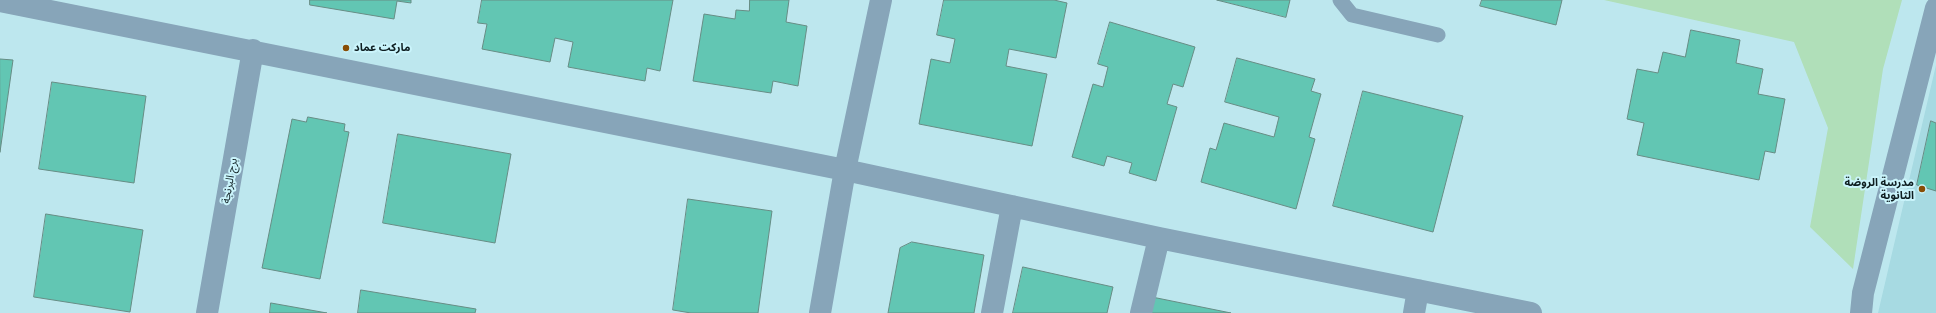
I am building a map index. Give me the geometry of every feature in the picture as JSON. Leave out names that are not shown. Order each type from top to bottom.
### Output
[{"type":"street","points":[[820,313],[845,170],[881,0]]},
{"type":"street","points":[[0,1],[253,50],[845,170],[1159,238],[1530,313]]},
{"type":"street","points":[[1861,313],[1863,293],[1936,8]]},
{"type":"street","name":"برج البرنجة","points":[[207,313],[253,50]]},
{"type":"street","points":[[992,313],[1012,206]]},
{"type":"street","points":[[1141,313],[1159,238]]},
{"type":"street","points":[[1414,313],[1418,290]]},
{"type":"lane","points":[[1340,0],[1352,15],[1438,35]]},
{"type":"shaded area","name":"مدرسة الروضة الثانوية","points":[[1936,65],[1936,313],[1878,313]]},
{"type":"green space","points":[[1604,0],[1902,0],[1883,69],[1853,269],[1810,227],[1828,128],[1794,42]]},
{"type":"building","points":[[310,0],[411,0],[411,3],[397,1],[394,19],[310,5]]},
{"type":"building","points":[[482,0],[673,0],[660,71],[647,68],[645,81],[568,67],[573,42],[555,38],[550,62],[482,49],[487,24],[478,23]]},
{"type":"building","points":[[750,0],[789,0],[786,22],[807,26],[798,86],[773,81],[771,93],[693,81],[704,14],[735,19],[736,10],[749,11]]},
{"type":"building","points":[[944,0],[1054,0],[1067,3],[1056,58],[1009,49],[1006,66],[1047,74],[1032,146],[919,124],[931,59],[950,63],[955,39],[937,35]]},
{"type":"building","points":[[1217,0],[1290,0],[1286,17]]},
{"type":"building","points":[[1482,0],[1562,0],[1556,25],[1480,6]]},
{"type":"building","points":[[1110,22],[1195,47],[1183,87],[1173,84],[1167,104],[1177,107],[1156,181],[1129,173],[1132,163],[1107,156],[1104,166],[1072,157],[1093,84],[1103,87],[1108,67],[1098,64]]},
{"type":"building","points":[[1691,30],[1740,40],[1736,63],[1763,69],[1758,94],[1785,99],[1775,153],[1765,151],[1759,180],[1637,155],[1644,123],[1627,119],[1637,69],[1658,73],[1663,52],[1685,57]]},
{"type":"building","points":[[1237,58],[1315,79],[1311,91],[1321,94],[1309,137],[1315,139],[1296,209],[1201,182],[1210,148],[1216,150],[1224,123],[1274,137],[1279,117],[1225,102]]},
{"type":"building","points":[[0,59],[13,60],[0,152]]},
{"type":"building","points":[[52,82],[146,96],[134,183],[39,169]]},
{"type":"building","points":[[1363,91],[1463,116],[1433,232],[1333,206]]},
{"type":"building","points":[[308,117],[345,124],[344,131],[349,132],[320,279],[262,268],[292,119],[306,122]]},
{"type":"building","points":[[1931,121],[1936,123],[1936,191],[1917,185]]},
{"type":"building","points":[[398,134],[511,154],[495,243],[383,223]]},
{"type":"building","points":[[688,199],[772,211],[758,313],[691,313],[673,310]]},
{"type":"building","points":[[46,214],[143,230],[130,312],[34,297]]},
{"type":"building","points":[[912,242],[984,255],[974,313],[888,313],[900,248]]},
{"type":"building","points":[[1023,267],[1113,287],[1107,313],[1013,313]]},
{"type":"building","points":[[361,290],[476,309],[475,313],[358,313]]},
{"type":"building","points":[[1152,297],[1231,313],[1149,313]]},
{"type":"building","points":[[271,303],[327,313],[270,313]]},
{"type":"place","name":"ماركت عماد","points":[[346,48]]},
{"type":"place","name":"مدرسة الروضة الثانوية","points":[[1922,189]]}]
